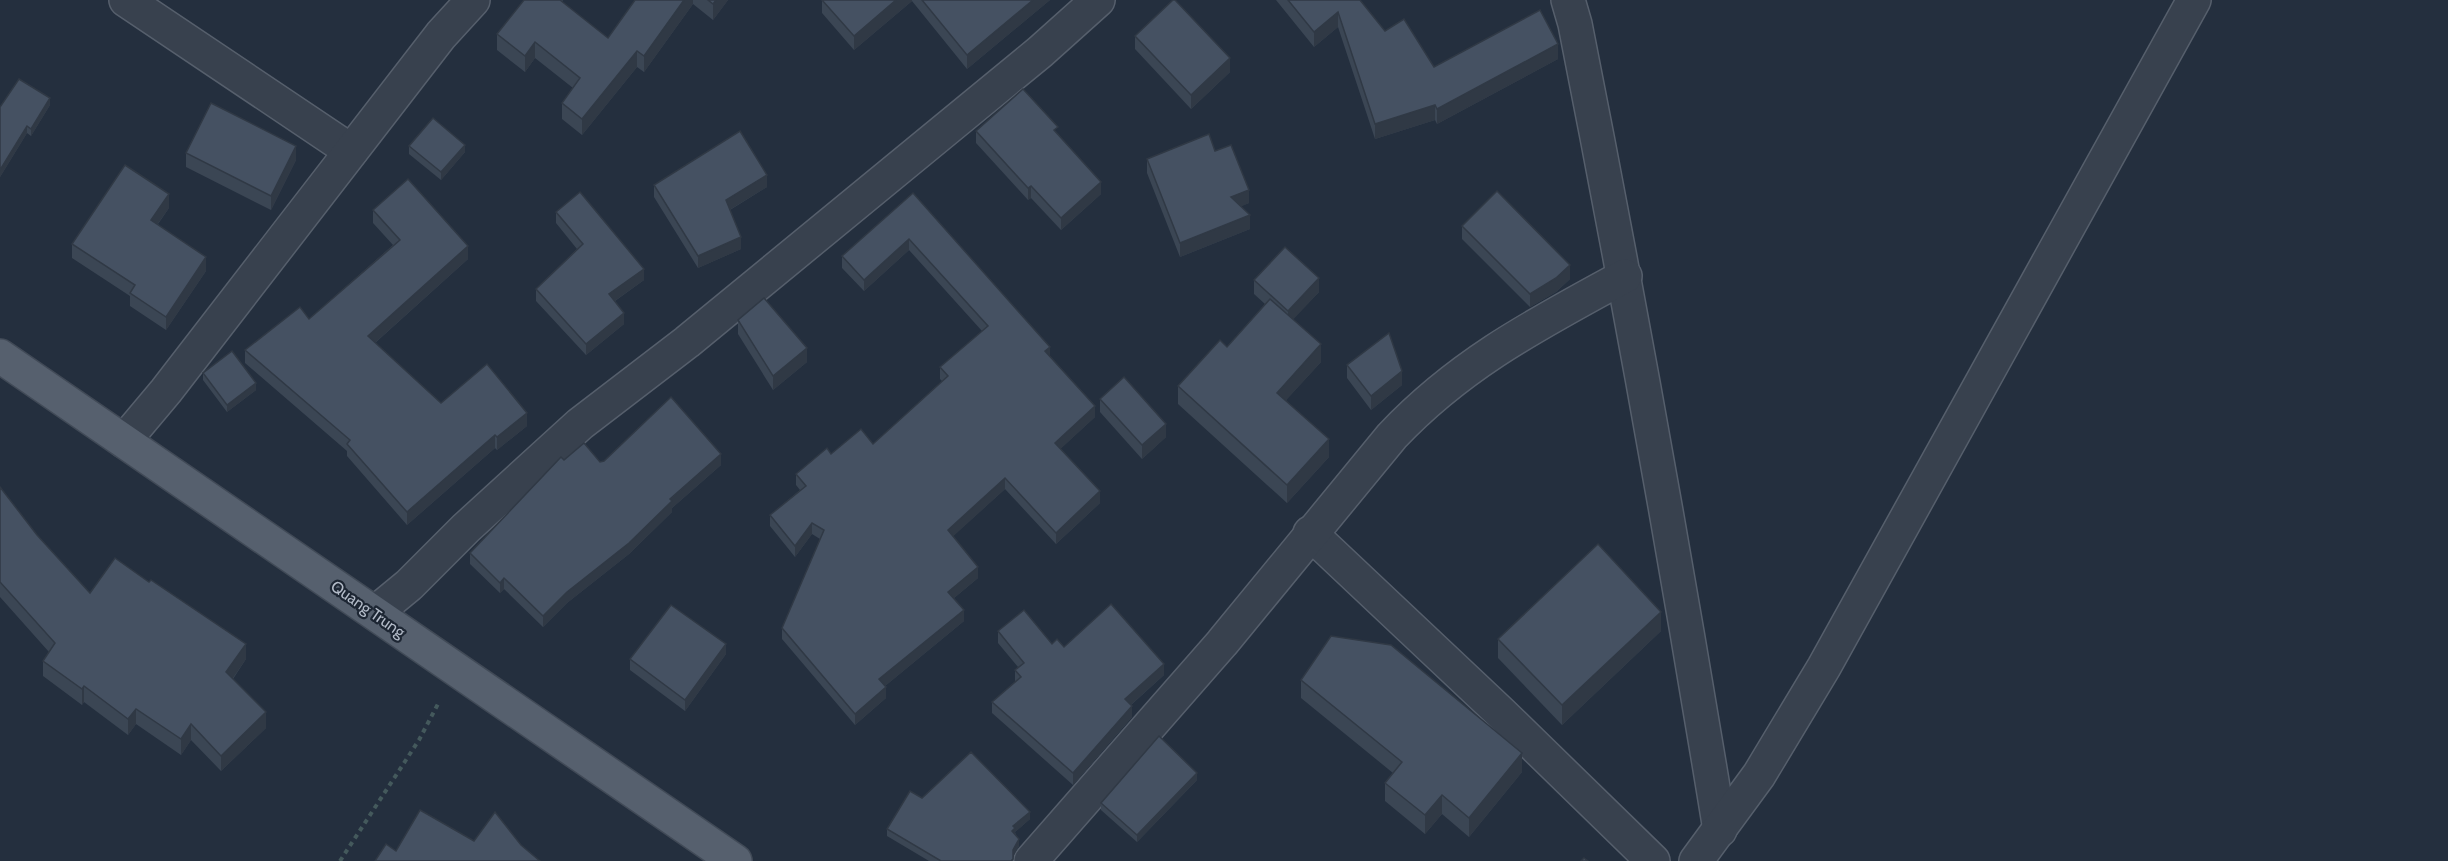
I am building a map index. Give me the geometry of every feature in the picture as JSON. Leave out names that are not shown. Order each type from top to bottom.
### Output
[{"type":"main road","name":"Quang Trung","points":[[0,356],[735,861]]},
{"type":"street","points":[[126,0],[351,151]]},
{"type":"street","points":[[124,441],[166,391],[441,35],[473,0]]},
{"type":"street","points":[[375,614],[409,585],[466,528],[580,424],[687,342],[1031,59],[1098,0]]},
{"type":"street","points":[[1568,0],[1575,24],[1625,276],[1673,543],[1720,830]]},
{"type":"street","points":[[1696,861],[1759,775],[1824,667],[2194,0]]},
{"type":"street","points":[[1031,861],[1222,643],[1310,533],[1392,436],[1439,390],[1526,330],[1625,276]]},
{"type":"street","points":[[1310,533],[1501,712],[1653,861]]},
{"type":"path","points":[[340,861],[419,740],[456,669]]},
{"type":"building","points":[[524,0],[560,0],[608,38],[635,0],[684,0],[644,56],[637,51],[582,119],[562,103],[580,78],[535,42],[525,56],[497,34]]},
{"type":"building","points":[[822,0],[896,0],[854,36]]},
{"type":"building","points":[[922,0],[1033,0],[967,55]]},
{"type":"building","points":[[1173,0],[1230,58],[1191,95],[1135,36]]},
{"type":"building","points":[[1288,0],[1360,0],[1385,31],[1404,19],[1434,67],[1540,10],[1558,44],[1437,109],[1435,105],[1375,124],[1338,12],[1314,32]]},
{"type":"building","points":[[19,79],[50,98],[31,129],[27,126],[0,170],[0,107]]},
{"type":"building","points":[[1023,89],[1058,127],[1054,130],[1101,182],[1061,218],[1031,186],[1028,188],[976,131]]},
{"type":"building","points":[[211,103],[296,146],[271,196],[186,153]]},
{"type":"building","points":[[433,118],[465,145],[441,172],[409,146]]},
{"type":"building","points":[[740,131],[767,175],[726,200],[741,237],[698,256],[654,185]]},
{"type":"building","points":[[1209,134],[1215,151],[1231,145],[1249,190],[1231,197],[1250,215],[1180,243],[1147,159]]},
{"type":"building","points":[[125,165],[169,194],[151,220],[206,257],[166,317],[130,293],[135,285],[72,244]]},
{"type":"building","points":[[408,179],[468,246],[368,336],[441,403],[487,364],[527,413],[497,437],[495,435],[407,512],[347,444],[350,440],[245,350],[300,307],[309,319],[400,240],[373,210]]},
{"type":"building","points":[[1497,191],[1570,265],[1556,278],[1530,294],[1462,226]]},
{"type":"building","points":[[580,192],[644,269],[609,294],[624,313],[586,344],[536,289],[583,244],[556,212]]},
{"type":"building","points":[[913,193],[1050,347],[1045,351],[1095,406],[1055,443],[1100,491],[1056,533],[1005,478],[948,530],[978,567],[948,592],[964,610],[879,679],[886,687],[855,714],[782,628],[824,530],[812,523],[795,546],[770,515],[806,486],[796,474],[827,448],[831,454],[861,429],[873,444],[948,376],[940,367],[988,326],[909,239],[864,280],[842,256]]},
{"type":"building","points":[[1285,247],[1319,278],[1288,311],[1254,280]]},
{"type":"building","points":[[764,298],[807,348],[773,376],[738,320]]},
{"type":"building","points":[[1270,299],[1321,344],[1277,393],[1329,439],[1287,485],[1178,386],[1220,340],[1227,347]]},
{"type":"building","points":[[1389,333],[1402,371],[1371,396],[1347,365]]},
{"type":"building","points":[[232,351],[256,383],[227,405],[203,373]]},
{"type":"building","points":[[1124,377],[1166,424],[1142,445],[1100,399]]},
{"type":"building","points":[[671,397],[721,454],[670,499],[672,501],[629,543],[567,592],[543,616],[504,578],[500,583],[470,553],[561,457],[564,460],[584,443],[600,462],[604,461]]},
{"type":"building","points":[[0,487],[37,535],[90,593],[115,558],[246,644],[226,672],[266,712],[221,756],[191,724],[181,739],[136,709],[128,719],[84,686],[82,689],[43,661],[55,643],[0,582]]},
{"type":"building","points":[[1598,544],[1661,612],[1562,705],[1498,639]]},
{"type":"building","points":[[1111,604],[1164,664],[1125,699],[1132,706],[1073,773],[992,702],[1021,677],[1015,670],[1024,663],[998,631],[1024,610],[1052,644],[1057,639],[1064,647]]},
{"type":"building","points":[[671,605],[726,644],[685,700],[630,659]]},
{"type":"building","points":[[1331,636],[1391,645],[1522,753],[1469,818],[1442,795],[1425,815],[1385,783],[1402,762],[1301,680]]},
{"type":"building","points":[[1159,736],[1197,773],[1137,835],[1101,803]]},
{"type":"building","points":[[971,752],[1030,812],[1013,826],[1015,828],[1012,831],[1019,839],[1013,850],[1011,861],[941,861],[887,829],[910,791],[922,798]]},
{"type":"building","points":[[420,810],[474,841],[495,812],[521,845],[540,861],[375,861],[386,844],[396,851]]}]
